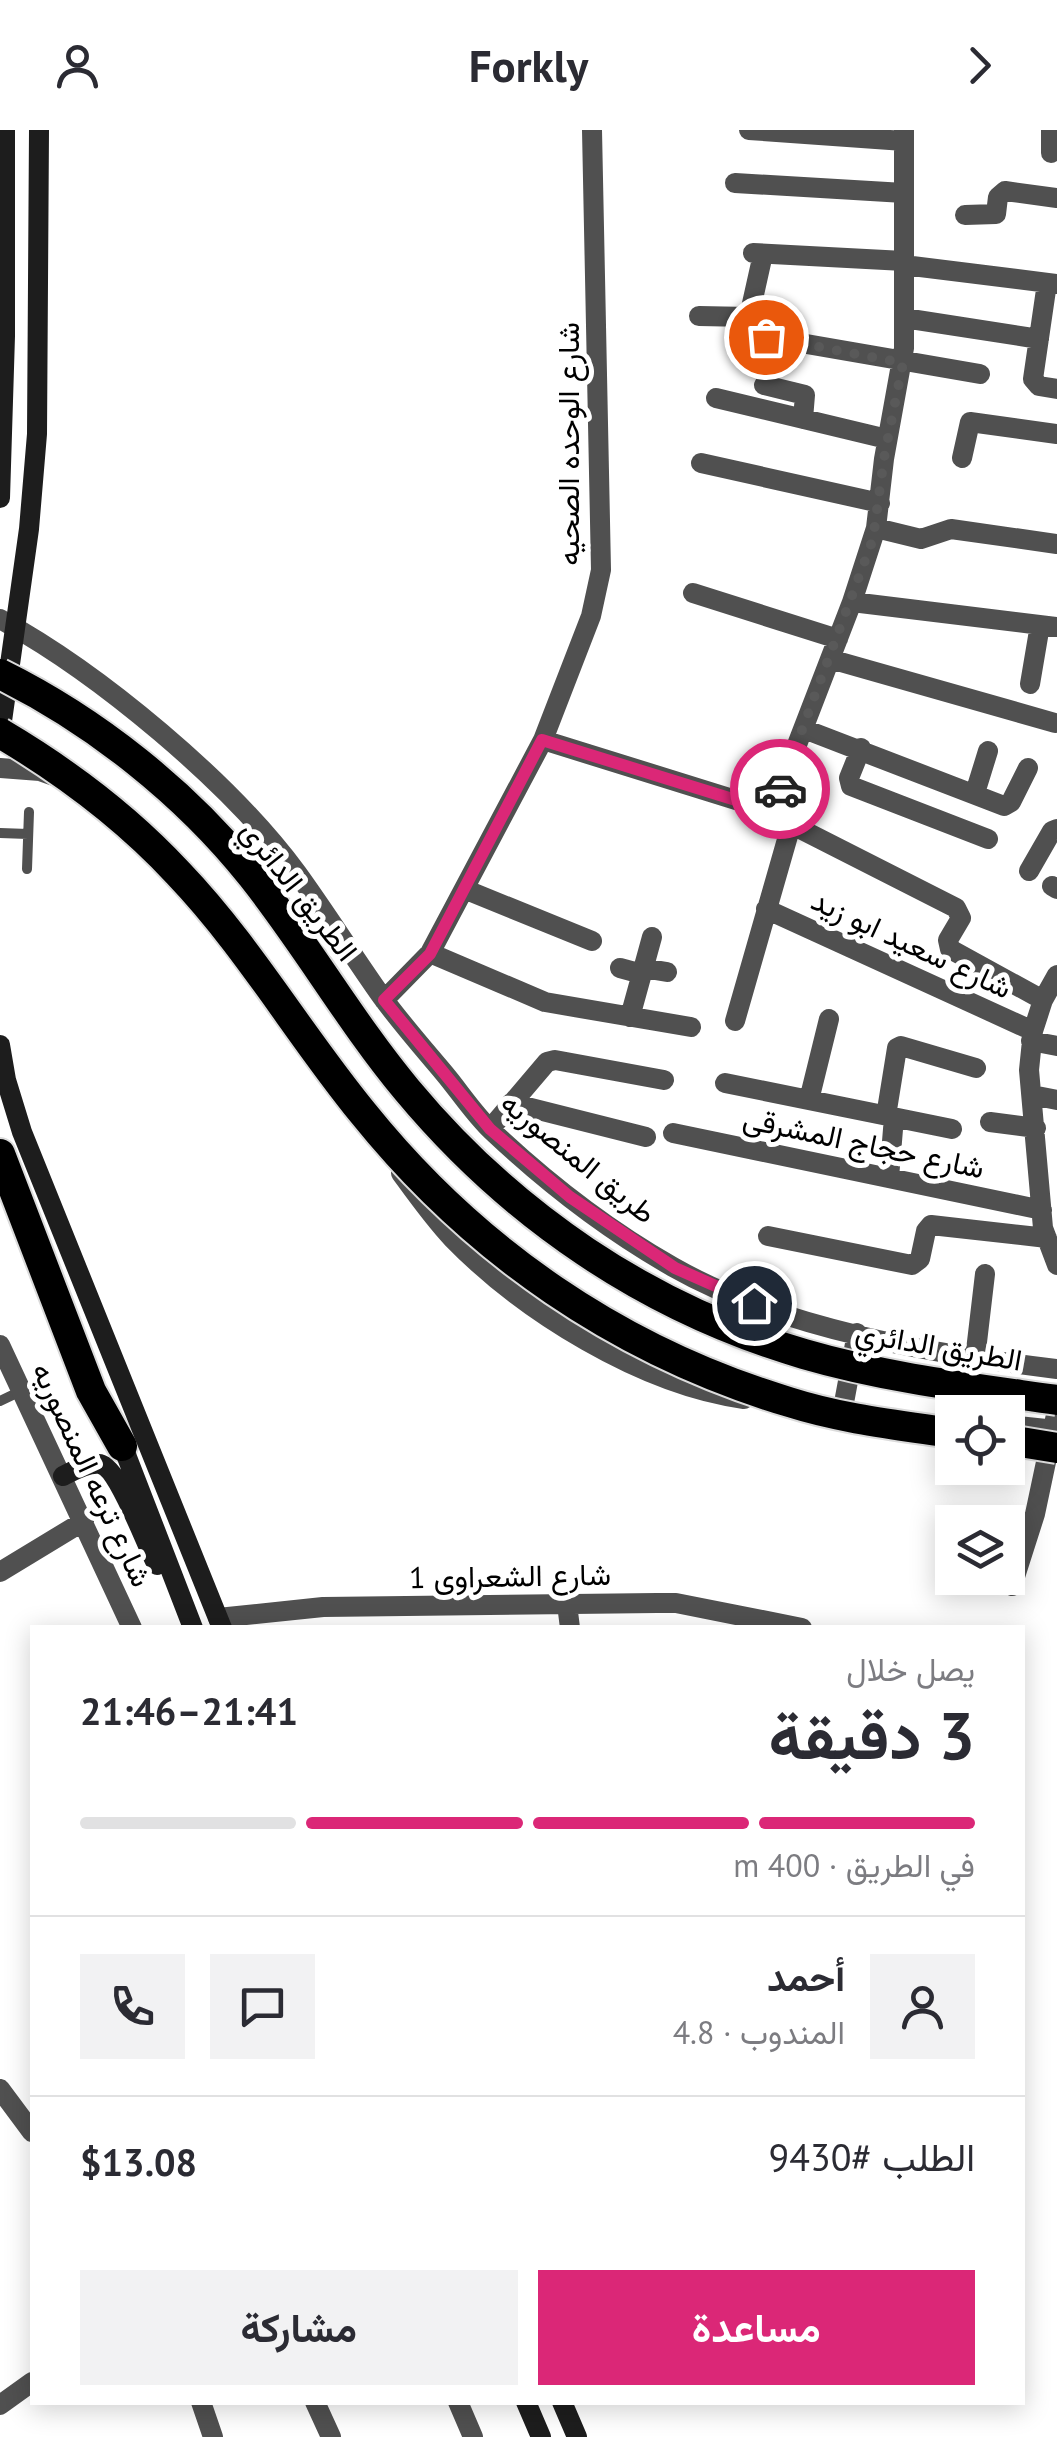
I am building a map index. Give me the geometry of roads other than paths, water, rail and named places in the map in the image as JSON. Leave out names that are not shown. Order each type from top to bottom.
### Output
[{"type":"highway","name":"الطريق الدائري","points":[[0,674],[83,722],[143,768],[199,819],[251,875],[404,1087],[486,1175],[542,1222],[604,1265],[668,1301],[729,1328],[804,1354],[1056,1423]]},
{"type":"highway","points":[[0,734],[89,791],[179,873],[402,1161],[449,1209],[512,1262],[609,1326],[729,1382],[792,1403],[856,1418],[935,1430]]},
{"type":"highway","points":[[0,1154],[91,1391],[122,1446]]},
{"type":"highway","points":[[1025,1434],[1056,1423]]},
{"type":"main road","points":[[0,498],[5,130]]},
{"type":"main road","points":[[0,734],[8,623],[28,529],[37,418],[38,130]]},
{"type":"main road","points":[[0,1045],[22,1132],[220,1623]]},
{"type":"main road","points":[[0,1102],[122,1446],[192,1625]]},
{"type":"main road","points":[[63,1476],[96,1463],[113,1472],[148,1549],[180,1594]]},
{"type":"main road","points":[[527,2405],[541,2437]]},
{"type":"main road","points":[[563,2405],[577,2437]]},
{"type":"street","name":"شارع الوحده الصحيه","points":[[384,1000],[430,954],[542,740],[591,616],[600,570],[592,130]]},
{"type":"street","points":[[749,130],[904,135],[903,363],[887,439],[876,528],[852,602],[778,794],[769,804],[755,806]]},
{"type":"street","points":[[1050,152],[1051,130]]},
{"type":"street","points":[[735,182],[904,194]]},
{"type":"street","points":[[965,215],[996,214],[998,197],[1004,191],[1057,198]]},
{"type":"street","points":[[698,316],[749,317],[758,254],[904,263],[1052,283],[1033,378],[1039,386],[1057,389]]},
{"type":"street","points":[[904,318],[1039,339]]},
{"type":"street","points":[[766,337],[980,374]]},
{"type":"street","points":[[764,384],[805,395],[803,419]]},
{"type":"street","points":[[716,398],[887,439]]},
{"type":"street","points":[[962,458],[970,422],[1057,434]]},
{"type":"street","points":[[701,463],[880,503]]},
{"type":"street","points":[[876,528],[920,538],[951,528],[1057,544]]},
{"type":"street","points":[[693,593],[834,649],[1053,727]]},
{"type":"street","points":[[852,602],[1049,626],[1030,684]]},
{"type":"street","name":"طريق المنصوريه","points":[[8,623],[84,673],[164,737],[237,805],[294,870],[384,1000],[490,1129],[583,1206],[675,1268],[782,1313],[857,1334],[975,1359],[1057,1368]]},
{"type":"street","points":[[804,729],[1008,805],[1028,768]]},
{"type":"street","points":[[542,740],[755,806],[792,822],[956,908],[961,918],[948,940],[950,948],[1043,1000]]},
{"type":"street","points":[[861,748],[849,778],[851,786],[988,840]]},
{"type":"street","points":[[975,793],[988,751]]},
{"type":"street","points":[[0,768],[40,771],[61,778],[81,787],[115,815],[200,906],[442,1226],[513,1290],[576,1333],[679,1384],[736,1398],[935,1417]]},
{"type":"street","points":[[735,1021],[792,822]]},
{"type":"street","points":[[1030,872],[1052,831],[1057,829]]},
{"type":"street","points":[[464,889],[592,941]]},
{"type":"street","name":"شارع سعيد ابو زيد","points":[[766,909],[1057,1046]]},
{"type":"street","points":[[630,1017],[652,937]]},
{"type":"street","points":[[430,954],[545,1002],[691,1027]]},
{"type":"street","points":[[620,968],[667,972]]},
{"type":"street","points":[[1057,974],[1043,1000],[1032,1036],[1029,1070],[1036,1128],[1048,1170],[1047,1226],[1057,1265]]},
{"type":"street","points":[[808,1100],[829,1019]]},
{"type":"street","points":[[889,1178],[895,1053],[901,1046],[976,1068]]},
{"type":"street","points":[[490,1129],[539,1068],[556,1060],[664,1080]]},
{"type":"street","points":[[725,1083],[952,1129]]},
{"type":"street","points":[[1032,1095],[1057,1100]]},
{"type":"street","points":[[512,1103],[646,1138]]},
{"type":"street","points":[[990,1122],[1036,1128]]},
{"type":"street","name":"شارع حجاج المشرقى","points":[[673,1133],[889,1178],[1047,1226]]},
{"type":"street","points":[[768,1236],[912,1265],[919,1262],[931,1225],[1047,1226]]},
{"type":"street","points":[[975,1359],[985,1274]]},
{"type":"street","points":[[843,1408],[857,1334]]},
{"type":"street","name":"شارع ترعه المنصوريه","points":[[2,1353],[131,1625]]},
{"type":"street","points":[[1025,1424],[1056,1423],[1025,1545]]},
{"type":"street","points":[[0,1572],[84,1520]]},
{"type":"street","points":[[567,1604],[570,1625]]},
{"type":"street","name":"شارع الشعراوى 1","points":[[220,1623],[323,1606],[676,1604],[783,1625]]},
{"type":"street","points":[[0,2089],[30,2129]]},
{"type":"street","points":[[0,2404],[30,2383]]},
{"type":"street","points":[[203,2405],[213,2437]]},
{"type":"street","points":[[317,2405],[331,2437]]},
{"type":"street","points":[[459,2405],[473,2437]]},
{"type":"lane","points":[[27,868],[30,812]]},
{"type":"lane","points":[[0,833],[28,834]]},
{"type":"lane","points":[[0,1401],[22,1391]]}]
